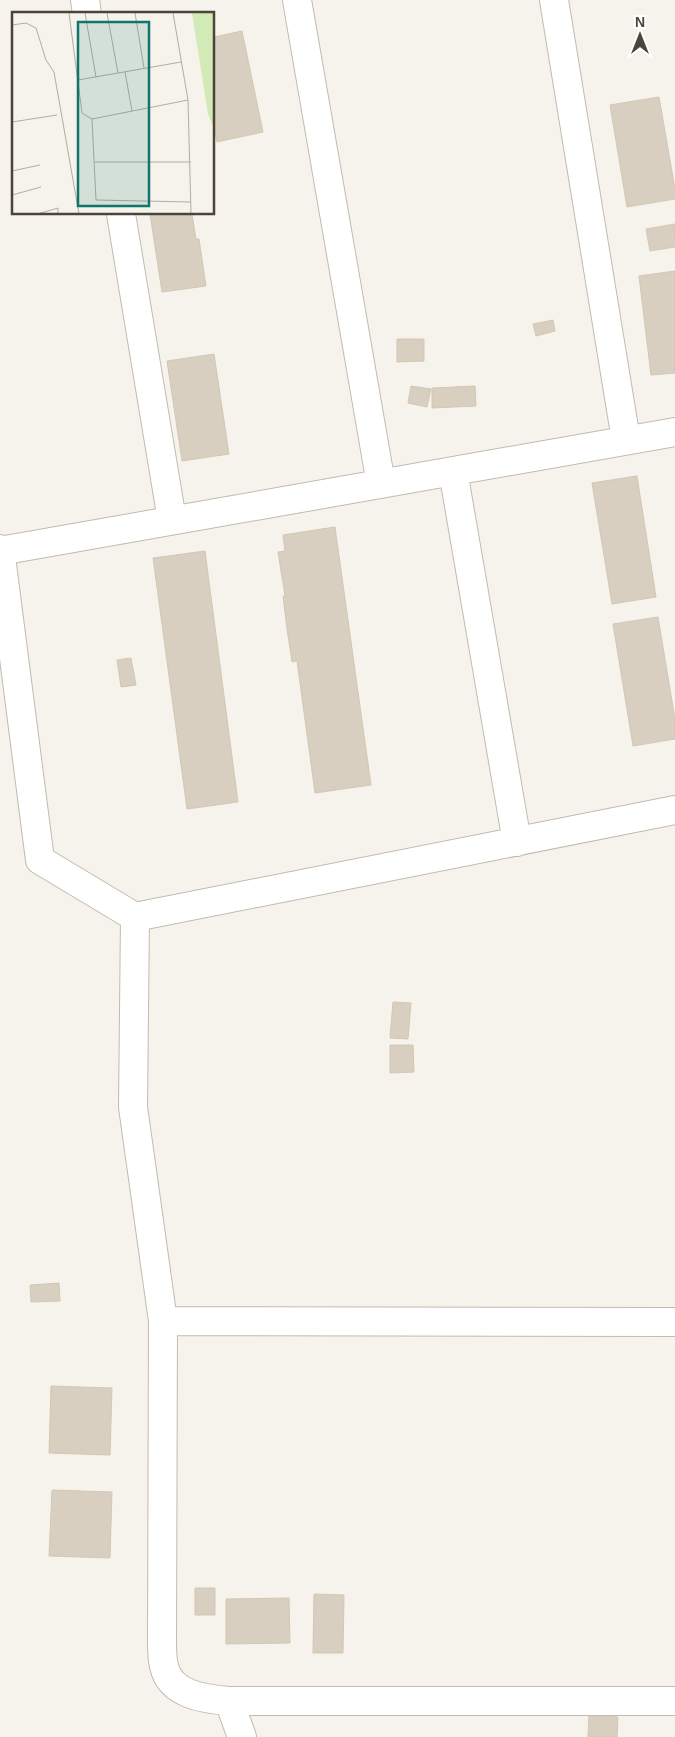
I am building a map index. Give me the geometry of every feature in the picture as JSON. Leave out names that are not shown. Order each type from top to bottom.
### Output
[{"type":"street","points":[[297,0],[381,484]]},
{"type":"street","points":[[554,0],[626,440]]},
{"type":"street","points":[[121,215],[172,520]]},
{"type":"street","points":[[675,432],[0,550],[40,860],[135,917],[675,810]]},
{"type":"street","points":[[453,471],[517,842]]},
{"type":"street","points":[[135,917],[133,1107],[163,1321],[162,1642],[164,1668],[176,1687],[203,1698],[229,1701],[675,1701]]},
{"type":"street","points":[[163,1321],[675,1322]]},
{"type":"street","points":[[229,1701],[242,1737]]},
{"type":"building","points":[[242,31],[263,132],[217,142],[215,133],[215,37]]},
{"type":"building","points":[[659,97],[675,189],[675,199],[627,207],[610,105]]},
{"type":"building","points":[[150,215],[192,215],[196,239],[199,239],[206,286],[162,292]]},
{"type":"building","points":[[675,224],[675,247],[650,251],[646,229]]},
{"type":"building","points":[[675,271],[675,373],[651,375],[639,276]]},
{"type":"building","points":[[553,320],[555,331],[536,336],[533,324]]},
{"type":"building","points":[[397,339],[424,339],[424,361],[397,362]]},
{"type":"building","points":[[214,354],[229,454],[182,461],[167,361]]},
{"type":"building","points":[[411,386],[431,389],[427,407],[408,403]]},
{"type":"building","points":[[475,386],[476,406],[432,408],[432,388]]},
{"type":"building","points":[[637,476],[656,597],[612,604],[592,483]]},
{"type":"building","points":[[335,527],[371,785],[315,793],[297,661],[292,662],[278,552],[285,551],[283,535]]},
{"type":"building","points":[[205,551],[238,802],[187,809],[153,558]]},
{"type":"building","points":[[658,617],[675,719],[675,739],[633,746],[613,624]]},
{"type":"building","points":[[131,658],[136,685],[121,687],[117,660]]},
{"type":"building","points":[[393,1002],[411,1003],[408,1039],[390,1038]]},
{"type":"building","points":[[390,1045],[413,1045],[414,1072],[390,1073]]},
{"type":"building","points":[[59,1283],[60,1301],[31,1302],[30,1285]]},
{"type":"building","points":[[51,1386],[112,1388],[110,1455],[49,1453]]},
{"type":"building","points":[[52,1490],[112,1492],[110,1558],[49,1556]]},
{"type":"building","points":[[195,1588],[215,1588],[215,1615],[195,1615]]},
{"type":"building","points":[[314,1594],[344,1595],[343,1653],[313,1653]]},
{"type":"building","points":[[289,1598],[290,1643],[226,1644],[226,1599]]},
{"type":"building","points":[[589,1715],[618,1717],[617,1737],[588,1737]]}]
